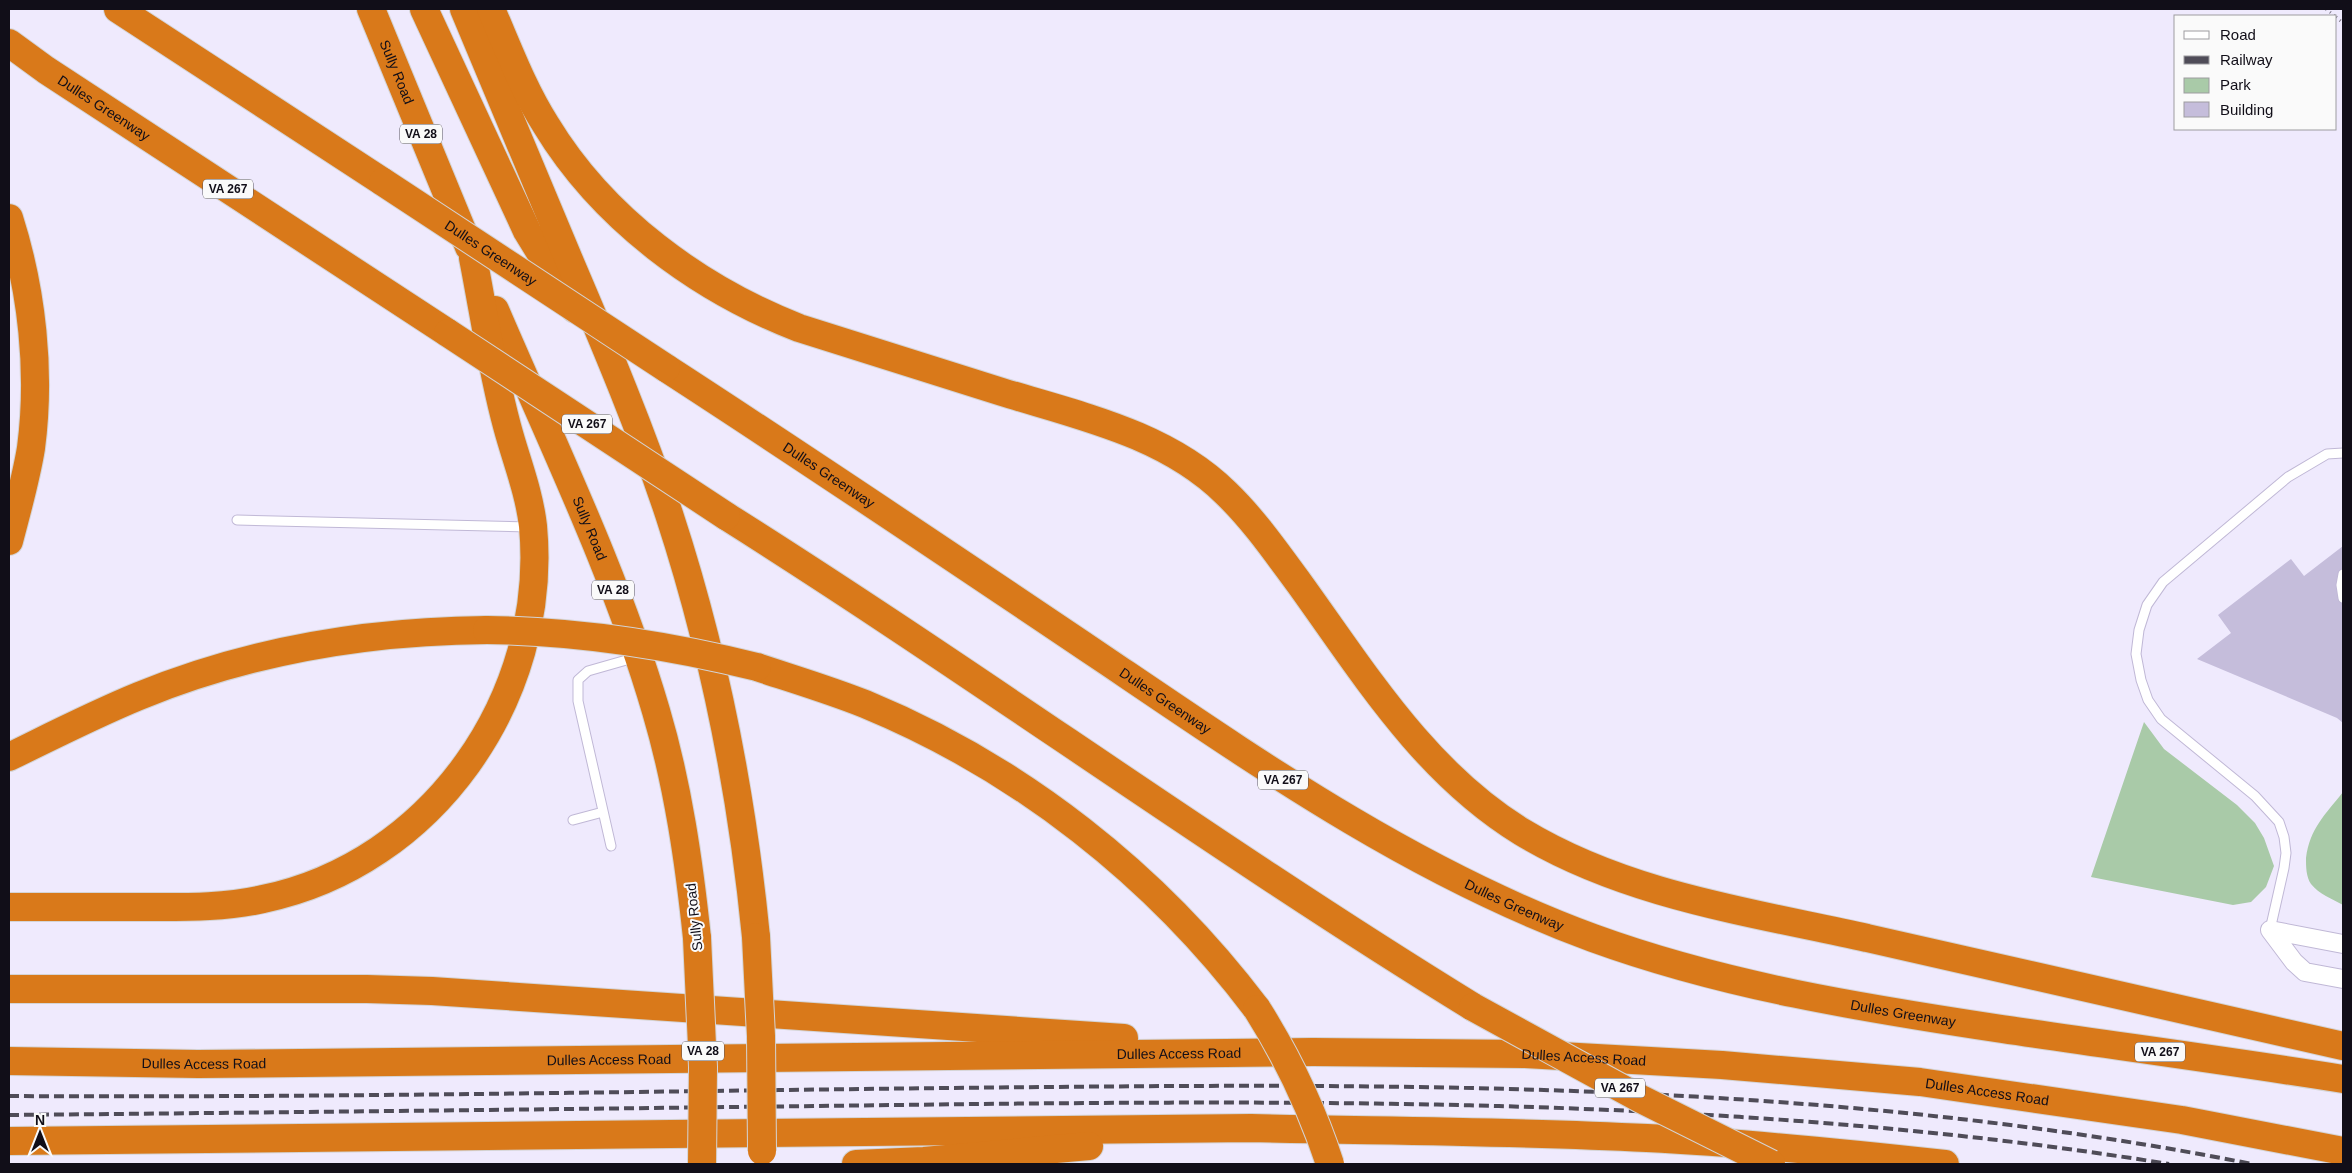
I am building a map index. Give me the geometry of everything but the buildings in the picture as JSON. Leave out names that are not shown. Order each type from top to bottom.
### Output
[{"type":"highway","name":"Dulles Greenway","points":[[118,9],[827,473],[1286,782],[1412,856],[1456,879],[1547,920],[1639,954],[1686,968],[1828,1001],[1939,1020],[2343,1079]]},
{"type":"highway","name":"Sully Road","points":[[371,9],[473,258],[600,557],[638,656],[656,713],[674,784],[689,872],[697,938],[704,1067],[702,1164]]},
{"type":"highway","points":[[424,9],[527,231],[554,277],[608,359],[626,394]]},
{"type":"highway","points":[[464,9],[626,394],[670,517],[700,616],[736,788],[750,881],[756,937],[761,1036],[763,1160]]},
{"type":"highway","points":[[491,9],[532,101],[547,127],[588,181],[635,229],[656,246],[709,284],[749,307],[773,317],[994,390],[1099,421],[1157,445],[1204,474],[1226,492],[1268,540],[1417,743],[1464,790],[1519,830],[1545,845],[1602,872],[1705,902],[2343,1046]]},
{"type":"highway","name":"Dulles Greenway","points":[[9,43],[46,70],[726,516],[888,620],[1299,897],[1473,1007],[1641,1099],[1770,1164]]},
{"type":"highway","points":[[9,218],[26,293],[34,365],[32,433],[24,481],[9,541]]},
{"type":"highway","points":[[9,907],[209,906],[262,900],[308,886],[334,876],[378,852],[400,836],[436,804],[479,749],[502,707],[516,670],[527,625],[533,577],[533,527],[524,479],[507,427],[473,258]]},
{"type":"highway","points":[[9,757],[141,695],[213,670],[270,655],[377,636],[487,630],[552,632],[622,640],[690,651],[757,668],[828,690],[902,720],[979,762],[1047,805],[1109,852],[1162,899],[1212,953],[1257,1009],[1277,1041],[1302,1090],[1330,1164]]},
{"type":"highway","points":[[9,989],[348,988],[432,991],[1312,1052]]},
{"type":"highway","name":"Dulles Access Road","points":[[9,1061],[198,1064],[1312,1052],[1586,1056],[1853,1075],[1920,1082],[2107,1108],[2343,1151]]},
{"type":"highway","points":[[9,1141],[1250,1128],[1650,1138],[1839,1153],[1945,1164]]},
{"type":"highway","points":[[856,1164],[924,1161],[1116,1144],[1252,1142],[1388,1131]]},
{"type":"street","points":[[2270,930],[2343,944]]},
{"type":"street","points":[[2270,930],[2304,972],[2343,979]]},
{"type":"lane","points":[[2270,930],[2286,853],[2284,837],[2279,822],[2255,796],[2161,719],[2148,700],[2141,680],[2136,654],[2139,630],[2148,605],[2163,582],[2288,477],[2327,454],[2343,453]]},
{"type":"lane","points":[[236,520],[533,527]]},
{"type":"lane","points":[[2343,574],[2341,585],[2343,598]]},
{"type":"lane","points":[[611,846],[578,701],[578,680],[588,671],[638,656]]},
{"type":"lane","points":[[573,820],[603,812]]},
{"type":"green space","points":[[2144,722],[2164,749],[2237,805],[2255,823],[2264,838],[2274,866],[2266,887],[2251,902],[2233,905],[2091,877]]},
{"type":"green space","points":[[2343,792],[2343,905],[2314,888],[2307,875],[2306,858],[2315,830],[2324,815]]},
{"type":"railway","points":[[9,1096],[399,1095],[1200,1086],[1502,1089],[1653,1094],[1803,1104],[1953,1118],[2102,1138],[2252,1164]]},
{"type":"railway","points":[[9,1115],[976,1104],[1425,1104],[1574,1108],[1872,1127],[2021,1143],[2169,1164]]}]
